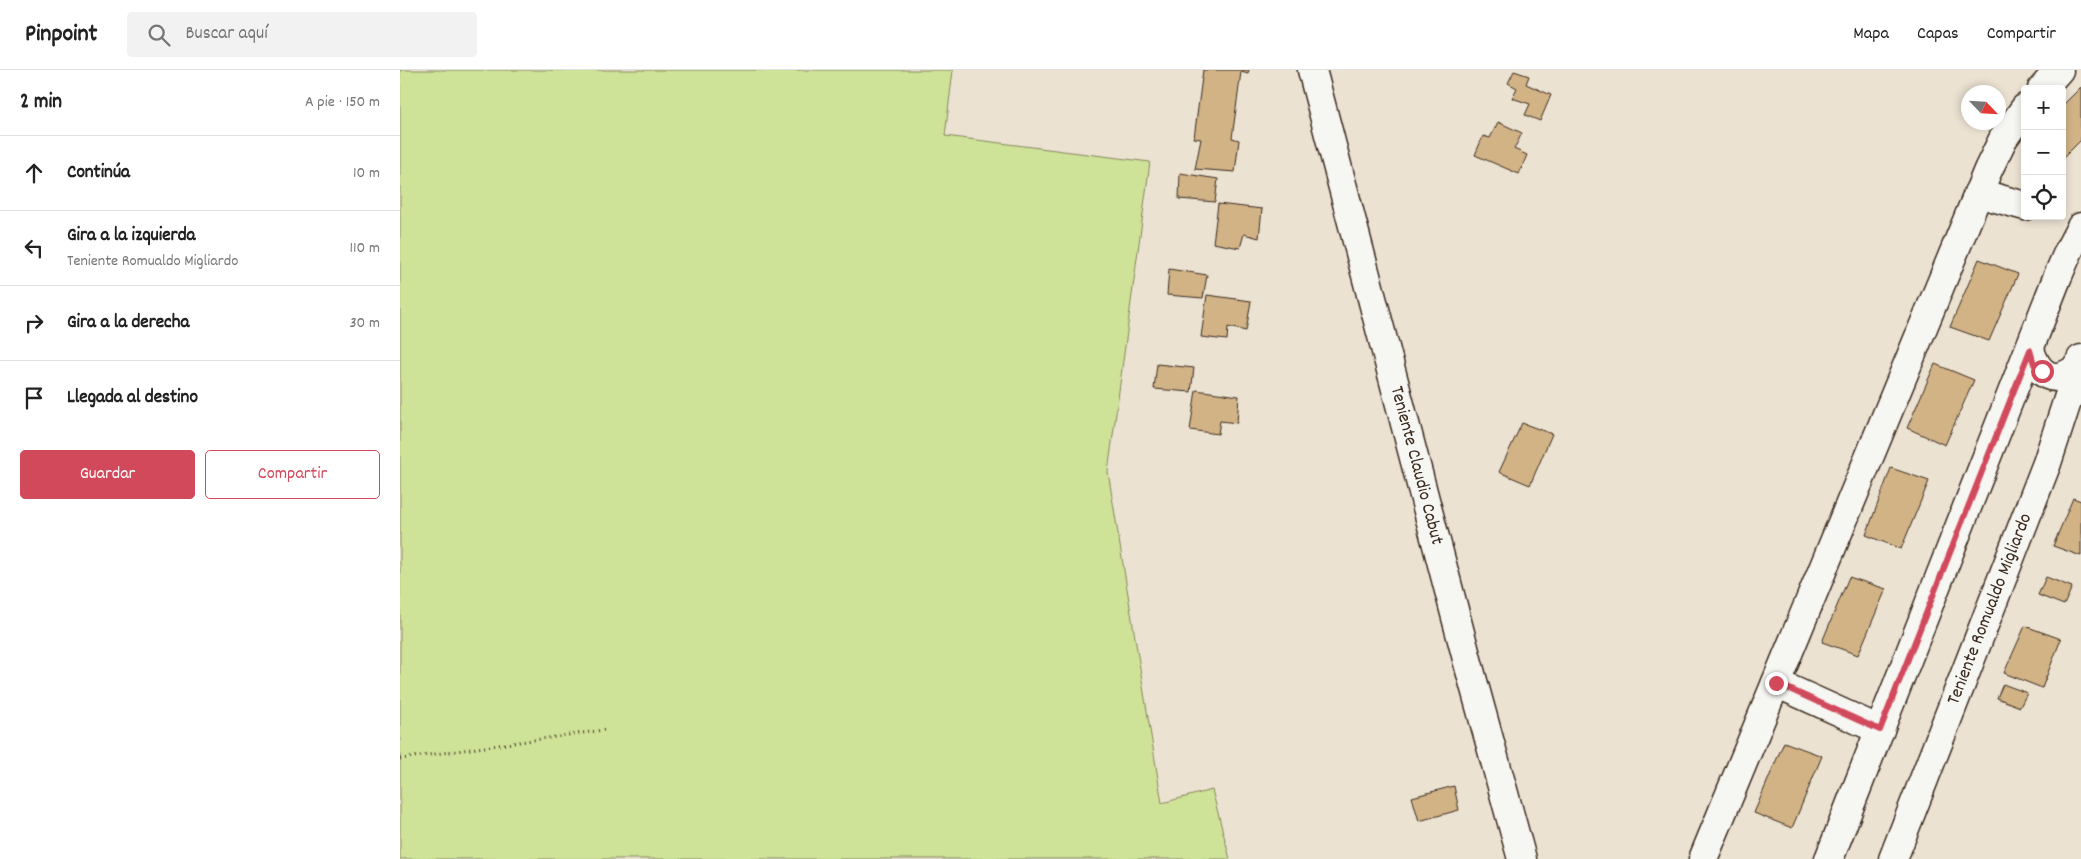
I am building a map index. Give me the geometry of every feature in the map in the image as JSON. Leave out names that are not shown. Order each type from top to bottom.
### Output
[{"type":"street","name":"Teniente Claudio Cabut","points":[[1312,70],[1522,859]]},
{"type":"street","points":[[2045,85],[2058,70]]},
{"type":"street","points":[[1703,859],[1978,193],[2003,140],[2021,114]]},
{"type":"street","points":[[1978,193],[2021,205]]},
{"type":"street","points":[[2066,217],[2081,221]]},
{"type":"street","points":[[1829,859],[2069,250],[2081,227]]},
{"type":"street","points":[[2030,350],[2034,364],[2051,376],[2060,377],[2069,374],[2079,364]]},
{"type":"street","name":"Teniente Romualdo Migliardo","points":[[1892,859],[2047,463],[2079,364]]},
{"type":"street","points":[[1776,683],[1880,730]]},
{"type":"path","points":[[400,759],[604,730]]},
{"type":"green space","points":[[400,70],[953,70],[945,136],[1150,162],[1108,472],[1162,803],[1212,790],[1230,859],[400,859]]},
{"type":"building","points":[[1203,70],[1249,70],[1248,74],[1241,72],[1232,138],[1239,140],[1235,172],[1195,169],[1201,139],[1194,138]]},
{"type":"building","points":[[1514,71],[1529,76],[1526,84],[1551,95],[1540,121],[1525,115],[1530,104],[1512,98],[1517,88],[1508,83]]},
{"type":"building","points":[[2081,87],[2081,140],[2066,155],[2066,130],[2066,102]]},
{"type":"building","points":[[1498,122],[1522,133],[1514,149],[1527,155],[1519,174],[1475,155],[1483,136],[1490,138]]},
{"type":"building","points":[[1180,173],[1218,179],[1215,202],[1179,199]]},
{"type":"building","points":[[1218,204],[1262,209],[1259,238],[1244,234],[1240,248],[1213,243]]},
{"type":"building","points":[[1979,259],[2018,274],[1989,341],[1950,327]]},
{"type":"building","points":[[1169,269],[1207,275],[1203,298],[1167,295]]},
{"type":"building","points":[[1207,295],[1251,301],[1246,331],[1228,327],[1227,340],[1201,337]]},
{"type":"building","points":[[1157,364],[1194,368],[1191,392],[1154,389]]},
{"type":"building","points":[[1935,364],[1974,380],[1945,445],[1907,428]]},
{"type":"building","points":[[1196,390],[1239,396],[1237,423],[1220,421],[1218,434],[1190,430]]},
{"type":"building","points":[[1522,423],[1552,434],[1530,485],[1499,472]]},
{"type":"building","points":[[1891,468],[1929,481],[1901,549],[1866,535]]},
{"type":"building","points":[[2073,498],[2081,501],[2081,556],[2053,546]]},
{"type":"building","points":[[1849,577],[1886,589],[1858,655],[1822,642]]},
{"type":"building","points":[[2046,577],[2072,587],[2064,605],[2038,595]]},
{"type":"building","points":[[2025,626],[2061,639],[2042,688],[2004,673]]},
{"type":"building","points":[[2003,684],[2027,693],[2020,707],[1997,698]]},
{"type":"building","points":[[1784,742],[1822,756],[1792,828],[1754,813]]},
{"type":"building","points":[[1454,786],[1459,810],[1419,821],[1412,797]]},
{"type":"route","points":[[1776,683],[1880,730],[2030,350],[2034,364],[2042,371]]}]
